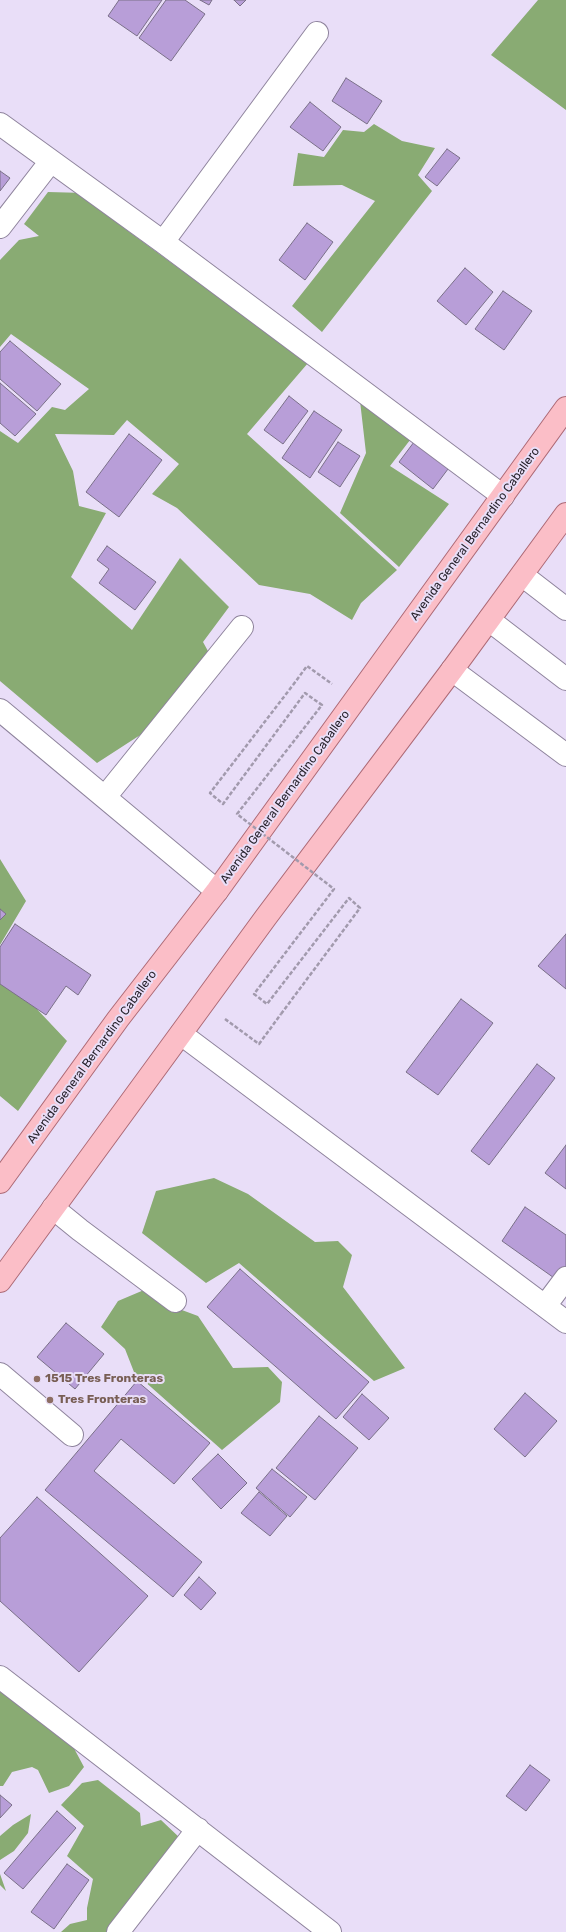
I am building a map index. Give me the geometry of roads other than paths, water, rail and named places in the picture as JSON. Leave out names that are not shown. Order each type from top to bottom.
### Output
[{"type":"main road","name":"Avenida General Bernardino Caballero","points":[[0,1182],[118,1019],[217,891],[566,408]]},
{"type":"main road","points":[[0,1281],[271,911],[452,670],[566,514]]},
{"type":"street","points":[[163,242],[317,33]]},
{"type":"street","points":[[0,124],[163,242],[503,496]]},
{"type":"street","points":[[0,227],[51,161]]},
{"type":"street","points":[[522,575],[566,609]]},
{"type":"street","points":[[489,620],[566,679]]},
{"type":"street","points":[[106,797],[242,627]]},
{"type":"street","points":[[452,670],[566,755]]},
{"type":"street","points":[[0,710],[217,891]]},
{"type":"street","points":[[181,1034],[566,1322]]},
{"type":"street","points":[[53,1208],[80,1230],[176,1300]]},
{"type":"street","points":[[546,1306],[566,1278]]},
{"type":"street","points":[[0,1374],[72,1436]]},
{"type":"street","points":[[0,1677],[330,1932]]},
{"type":"street","points":[[118,1932],[198,1829]]},
{"type":"place","name":"1515 Tres Fronteras","points":[[37,1379]]},
{"type":"place","name":"Tres Fronteras","points":[[50,1400]]}]
